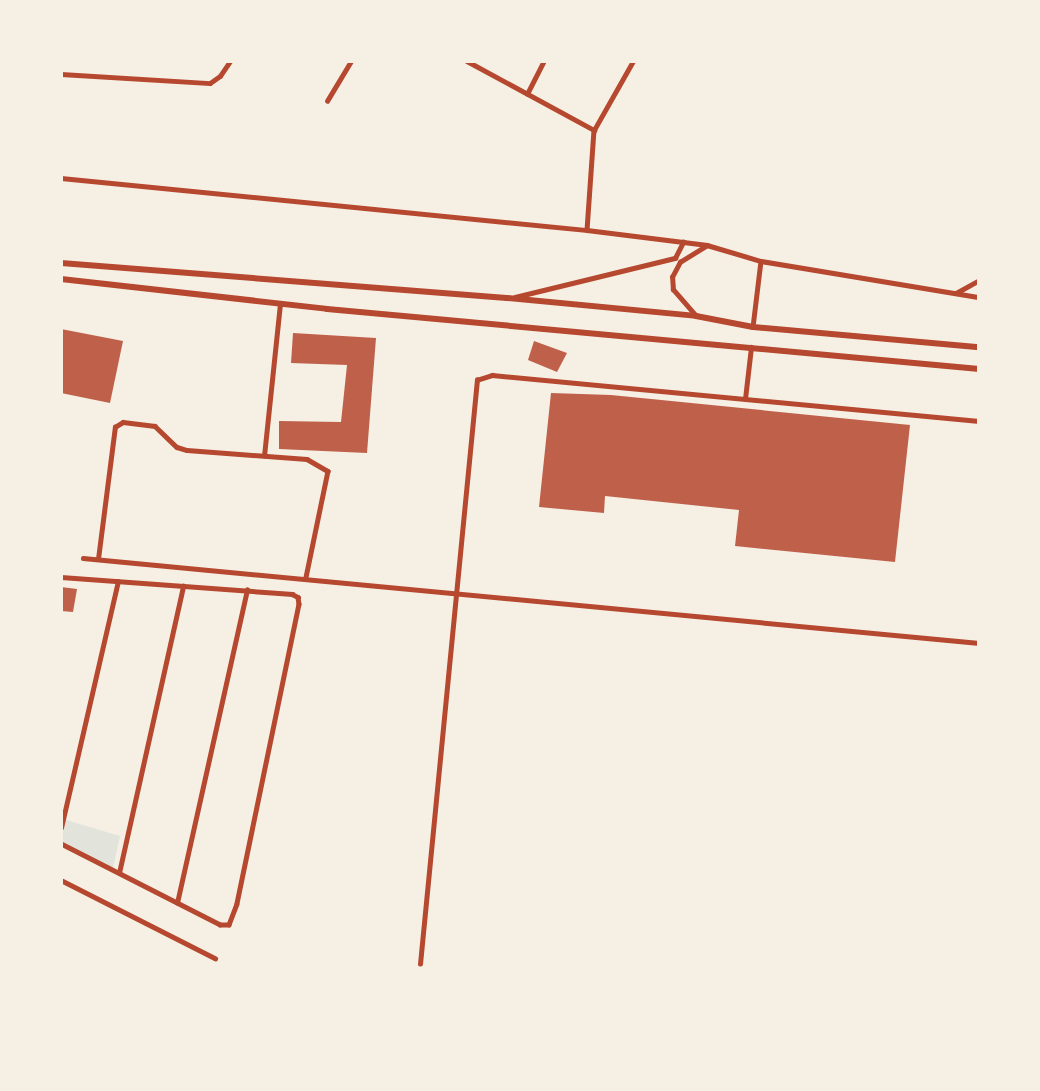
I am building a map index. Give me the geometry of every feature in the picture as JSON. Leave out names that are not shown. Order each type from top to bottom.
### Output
[{"type":"main road","points":[[61,263],[696,316],[753,327],[979,347]]},
{"type":"main road","points":[[61,279],[281,304],[979,369]]},
{"type":"street","points":[[61,74],[210,83],[220,76],[230,61]]},
{"type":"street","points":[[327,101],[351,61]]},
{"type":"street","points":[[467,61],[594,131]]},
{"type":"street","points":[[527,94],[544,61]]},
{"type":"street","points":[[587,230],[594,131],[633,61]]},
{"type":"street","points":[[61,178],[587,230],[707,245],[761,261],[979,297]]},
{"type":"street","points":[[507,299],[675,258],[683,242]]},
{"type":"street","points":[[696,316],[673,290],[672,277],[680,261],[707,245]]},
{"type":"street","points":[[753,327],[761,261]]},
{"type":"street","points":[[955,294],[979,280]]},
{"type":"street","points":[[264,456],[281,304]]},
{"type":"street","points":[[745,398],[751,346]]},
{"type":"street","points":[[420,964],[477,380],[492,375],[979,421]]},
{"type":"street","points":[[98,559],[115,427],[124,422],[155,426],[177,447],[187,450],[307,460],[328,471],[306,578]]},
{"type":"street","points":[[83,558],[979,643]]},
{"type":"street","points":[[61,577],[292,594],[298,597],[299,604],[237,904],[229,925],[225,926],[177,903],[61,844]]},
{"type":"street","points":[[61,828],[118,581]]},
{"type":"street","points":[[119,873],[183,586]]},
{"type":"street","points":[[177,903],[247,590]]},
{"type":"street","points":[[61,880],[215,958]]},
{"type":"shaded area","points":[[63,819],[120,836],[113,868],[61,844]]},
{"type":"building","points":[[61,329],[123,341],[110,403],[61,393]]},
{"type":"building","points":[[293,333],[376,338],[367,453],[279,449],[279,421],[341,422],[347,365],[291,363]]},
{"type":"building","points":[[534,341],[567,353],[557,372],[528,360]]},
{"type":"building","points":[[551,393],[611,395],[910,425],[895,562],[735,546],[739,510],[605,496],[604,513],[539,507]]},
{"type":"building","points":[[61,587],[77,589],[73,612],[61,611]]}]
